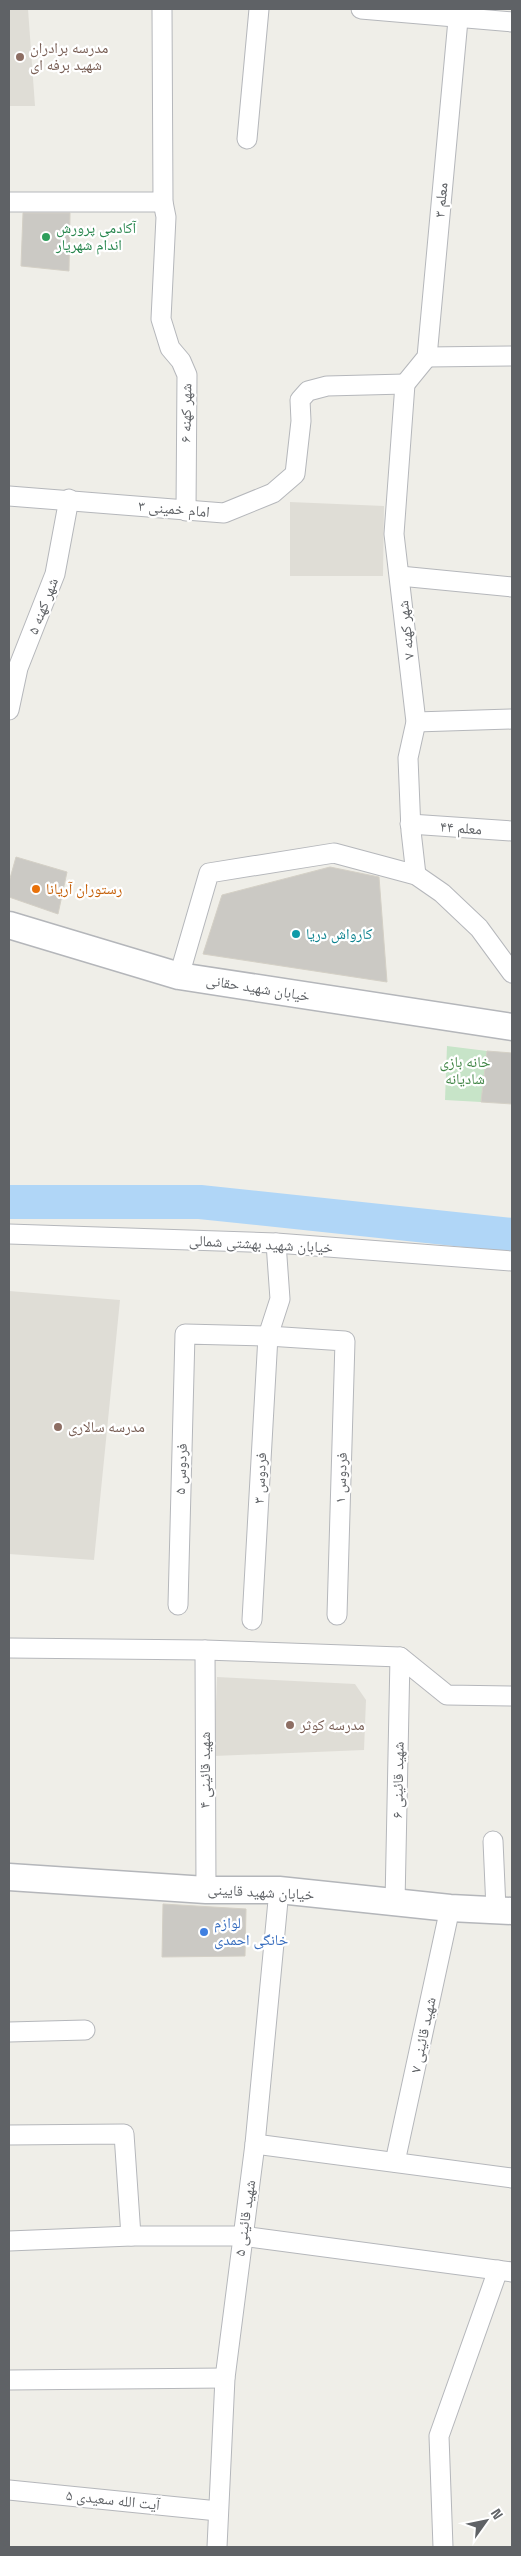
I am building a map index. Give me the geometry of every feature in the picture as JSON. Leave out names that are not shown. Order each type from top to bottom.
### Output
[{"type":"main road","name":"خیابان شهید حقانی","points":[[9,925],[179,976],[512,1027]]},
{"type":"main road","name":"خیابان شهید قایینی","points":[[9,1877],[206,1890],[279,1890],[450,1908],[504,1910]]},
{"type":"street","name":"شهر کهنه ۶","points":[[162,9],[163,202],[166,217],[161,319],[170,348],[181,361],[187,375],[186,511]]},
{"type":"street","points":[[247,139],[259,9]]},
{"type":"street","points":[[361,9],[459,13],[512,22]]},
{"type":"street","name":"معلم ۳","points":[[427,356],[459,13]]},
{"type":"street","points":[[9,202],[163,202]]},
{"type":"street","points":[[405,384],[427,356],[512,356]]},
{"type":"street","name":"امام خمینی ۳","points":[[9,496],[224,513],[273,493],[295,474],[301,421],[300,400],[308,391],[327,386],[405,384]]},
{"type":"street","name":"شهر کهنه ۷","points":[[405,384],[394,534],[416,722],[408,758],[410,824],[416,876]]},
{"type":"street","name":"شهر کهنه ۵","points":[[9,710],[18,668],[55,574],[69,500]]},
{"type":"street","points":[[400,576],[512,587]]},
{"type":"street","points":[[416,722],[512,719]]},
{"type":"street","name":"معلم ۴۴","points":[[410,824],[512,831]]},
{"type":"street","points":[[179,976],[209,873],[334,853],[416,876],[442,893],[480,928],[512,973]]},
{"type":"street","name":"خیابان شهید بهشتی شمالی","points":[[9,1234],[276,1242],[512,1261]]},
{"type":"street","name":"فردوس ۳","points":[[252,1620],[268,1336],[280,1298],[276,1242]]},
{"type":"street","name":"فردوس ۵","points":[[178,1605],[185,1334],[268,1336]]},
{"type":"street","name":"فردوس ۱","points":[[268,1336],[345,1341],[337,1615]]},
{"type":"street","points":[[9,1648],[204,1650],[400,1657],[447,1695],[512,1696]]},
{"type":"street","name":"شهید قائینی ۴","points":[[204,1650],[206,1890]]},
{"type":"street","name":"شهید قائینی ۶","points":[[395,1903],[400,1657]]},
{"type":"street","points":[[493,1841],[504,1910]]},
{"type":"street","name":"شهید قائینی ۵","points":[[217,2547],[225,2378],[255,2144],[279,1890]]},
{"type":"street","name":"شهید قائینی ۷","points":[[395,2162],[450,1908]]},
{"type":"street","points":[[9,2032],[85,2030]]},
{"type":"street","points":[[9,2135],[124,2134],[131,2236]]},
{"type":"street","points":[[255,2144],[512,2178]]},
{"type":"street","points":[[9,2241],[131,2236],[242,2236],[505,2271],[439,2436],[443,2547]]},
{"type":"street","points":[[9,2380],[225,2378]]},
{"type":"street","name":"آیت الله سعیدی ۵","points":[[9,2490],[218,2511]]},
{"type":"shaded area","name":"مدرسه برادران شهید برفه ای","points":[[9,9],[28,9],[35,106],[9,106]]},
{"type":"shaded area","points":[[290,502],[384,506],[383,576],[290,576]]},
{"type":"shaded area","name":"مدرسه سالاری","points":[[9,1291],[120,1300],[94,1560],[9,1554]]},
{"type":"shaded area","name":"مدرسه کوثر","points":[[217,1677],[355,1684],[366,1700],[364,1750],[214,1756]]},
{"type":"green space","name":"خانه بازی شادیانه","points":[[447,1046],[487,1051],[481,1102],[445,1100]]},
{"type":"building","name":"آکادمی پرورش اندام شهریار","points":[[23,213],[70,213],[69,271],[21,266]]},
{"type":"building","name":"رستوران آریانا","points":[[16,857],[67,872],[58,914],[9,897],[9,882]]},
{"type":"building","name":"کارواش دریا","points":[[330,867],[379,877],[387,982],[203,954],[222,895]]},
{"type":"building","points":[[487,1051],[512,1053],[512,1104],[481,1102]]},
{"type":"building","name":"لوازم خانگی احمدی","points":[[163,1904],[246,1909],[245,1956],[162,1957]]},
{"type":"waterway","points":[[9,1202],[200,1202],[512,1235]]},
{"type":"place","name":"مدرسه برادران شهید برفه ای","points":[[20,57]]},
{"type":"place","name":"آکادمی پرورش اندام شهریار","points":[[46,237]]},
{"type":"place","name":"رستوران آریانا","points":[[36,889]]},
{"type":"place","name":"کارواش دریا","points":[[296,934]]},
{"type":"place","name":"مدرسه سالاری","points":[[58,1427]]},
{"type":"place","name":"مدرسه کوثر","points":[[290,1725]]},
{"type":"place","name":"لوازم خانگی احمدی","points":[[204,1932]]}]
